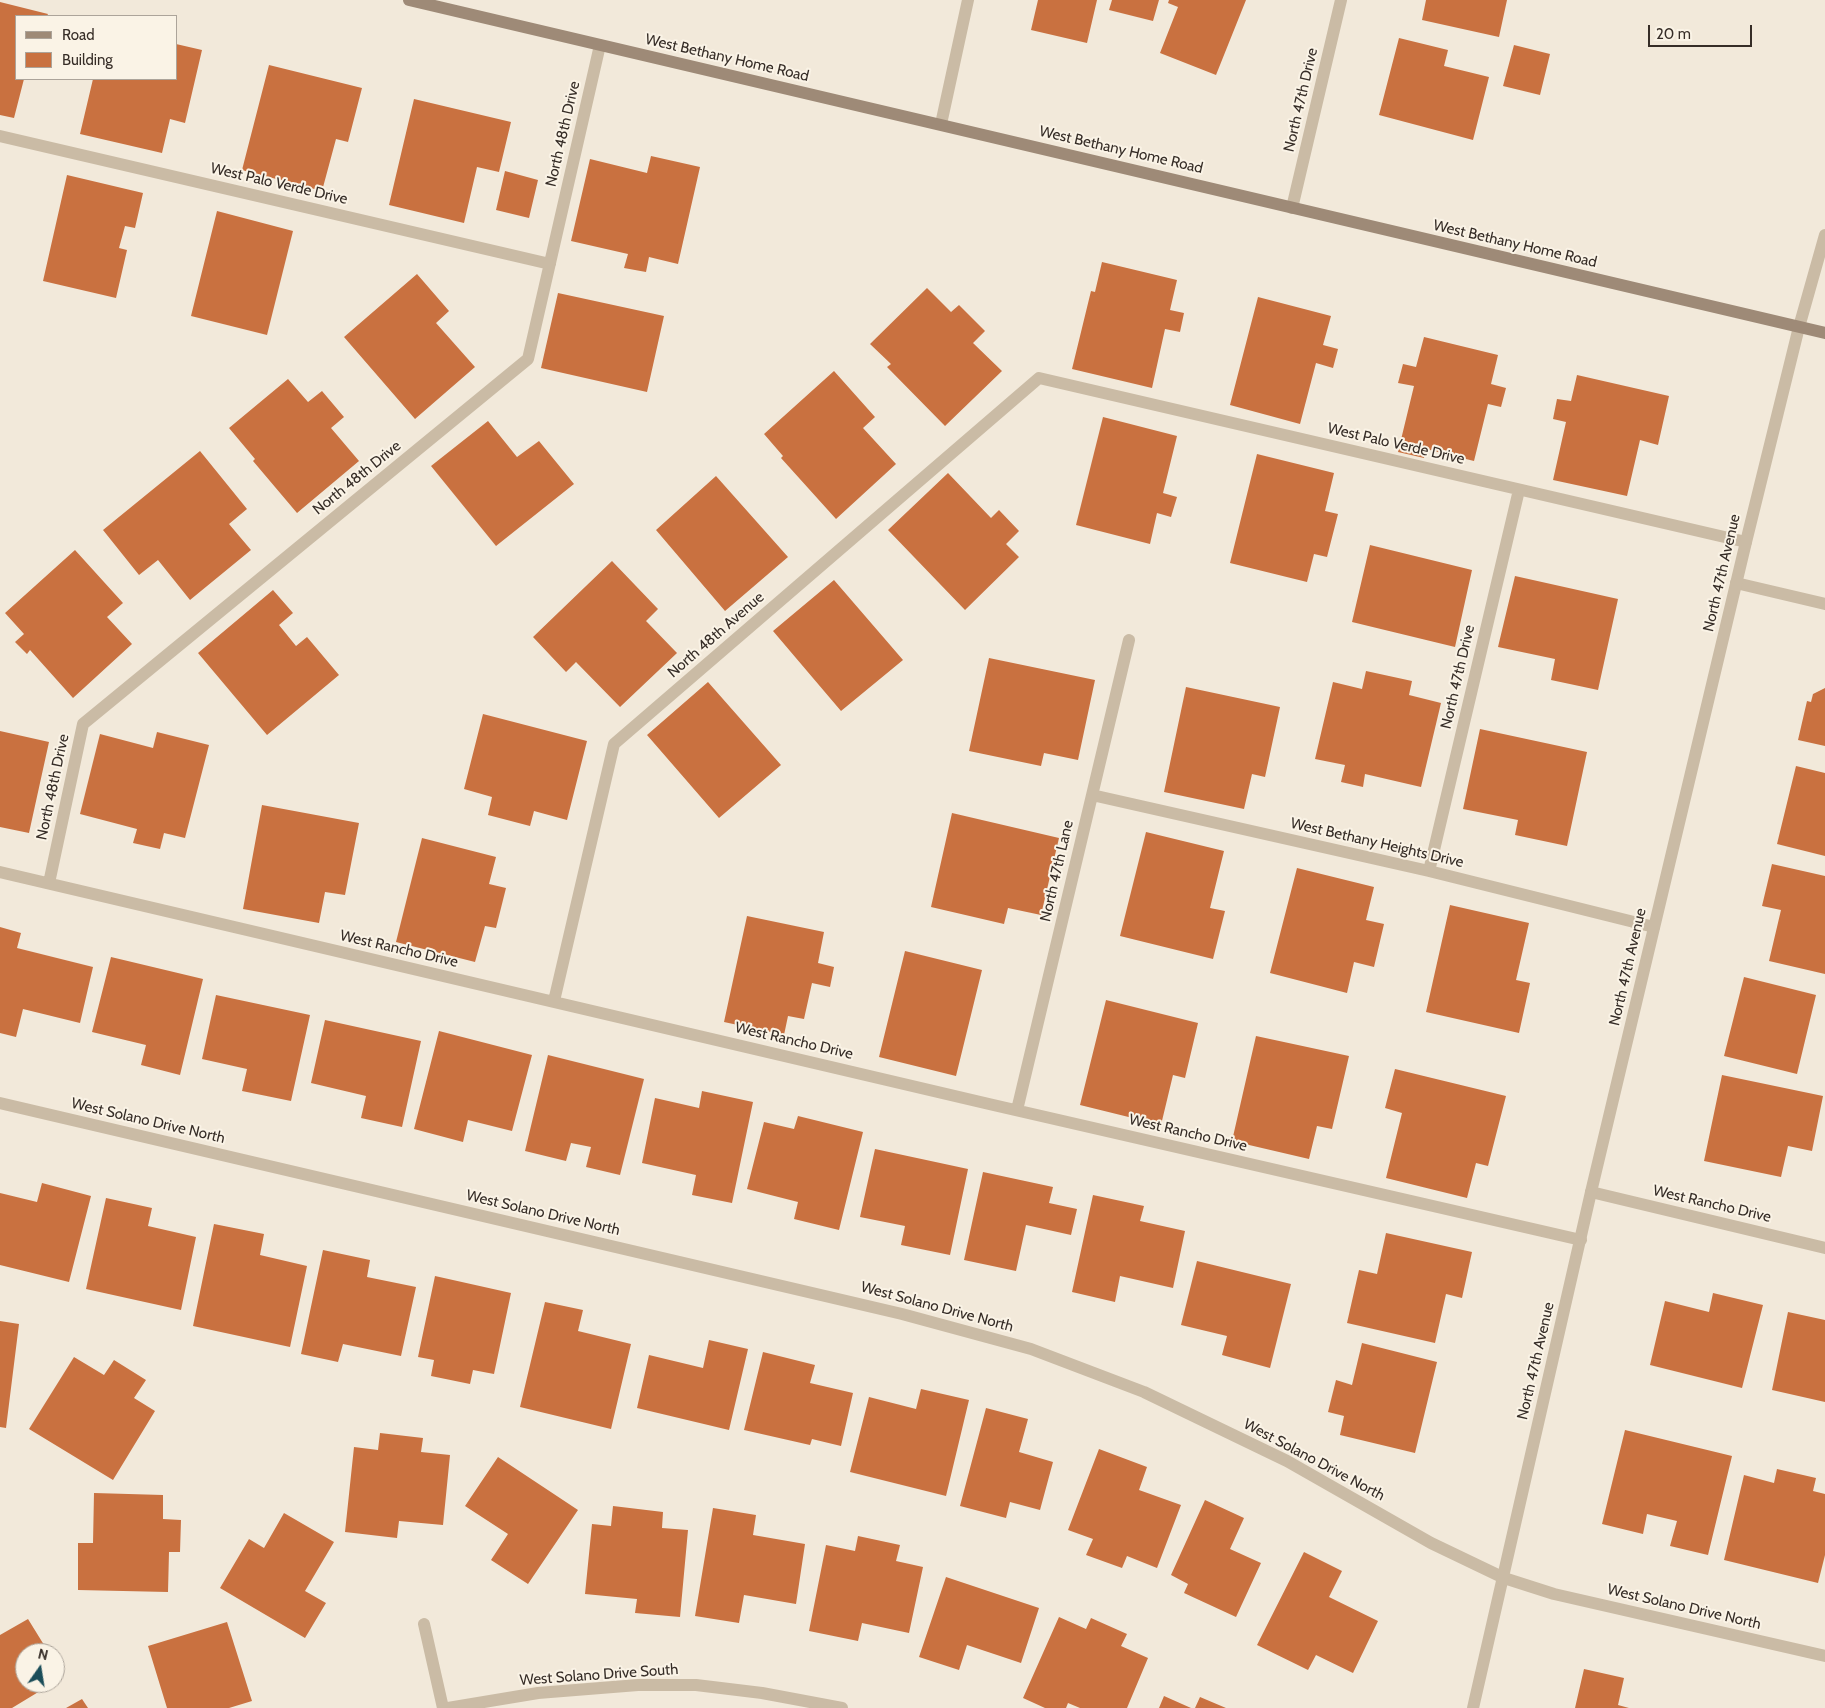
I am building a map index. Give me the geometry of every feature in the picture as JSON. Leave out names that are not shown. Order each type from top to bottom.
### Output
[{"type":"main road","name":"West Bethany Home Road","points":[[409,0],[1825,333]]},
{"type":"street","points":[[941,124],[968,0]]},
{"type":"street","name":"North 47th Drive","points":[[1292,208],[1341,0]]},
{"type":"street","name":"North 48th Drive","points":[[49,883],[83,724],[528,359],[600,44]]},
{"type":"street","name":"West Palo Verde Drive","points":[[0,136],[550,264]]},
{"type":"street","name":"North 47th Avenue","points":[[1473,1708],[1591,1192],[1736,583],[1799,327],[1825,235]]},
{"type":"street","name":"West Palo Verde Drive","points":[[1039,378],[1746,542]]},
{"type":"street","name":"North 48th Avenue","points":[[554,1002],[614,744],[1039,378]]},
{"type":"street","name":"North 47th Drive","points":[[1429,871],[1518,490]]},
{"type":"street","points":[[1736,583],[1825,604]]},
{"type":"street","name":"North 47th Lane","points":[[1017,1110],[1129,640]]},
{"type":"street","name":"West Bethany Heights Drive","points":[[1092,795],[1429,871],[1654,927]]},
{"type":"street","name":"West Rancho Drive","points":[[0,872],[1581,1240]]},
{"type":"street","name":"West Solano Drive North","points":[[0,1103],[902,1314],[1031,1349],[1144,1392],[1269,1452],[1431,1543],[1504,1578],[1554,1594],[1825,1656]]},
{"type":"street","name":"West Rancho Drive","points":[[1591,1192],[1825,1248]]},
{"type":"street","points":[[424,1624],[443,1708]]},
{"type":"street","name":"West Solano Drive South","points":[[448,1708],[538,1693],[638,1685],[696,1685],[762,1693],[842,1708]]},
{"type":"building","points":[[1038,0],[1097,0],[1087,43],[1031,30]]},
{"type":"building","points":[[1112,0],[1159,0],[1153,21],[1109,10]]},
{"type":"building","points":[[1169,0],[1246,0],[1216,75],[1160,53],[1178,7],[1168,3]]},
{"type":"building","points":[[1426,0],[1507,0],[1499,37],[1422,20]]},
{"type":"building","points":[[0,2],[48,14],[15,15],[15,80],[24,80],[14,118],[0,115]]},
{"type":"building","points":[[1399,38],[1448,50],[1444,66],[1489,77],[1473,140],[1379,115]]},
{"type":"building","points":[[178,44],[202,50],[185,123],[170,119],[162,153],[80,134],[93,80],[178,80]]},
{"type":"building","points":[[1514,45],[1550,54],[1540,95],[1503,86]]},
{"type":"building","points":[[269,65],[362,88],[348,142],[336,139],[322,191],[242,170]]},
{"type":"building","points":[[414,99],[511,122],[499,172],[477,167],[464,223],[389,205]]},
{"type":"building","points":[[651,156],[700,167],[678,264],[649,257],[646,272],[624,268],[628,254],[571,241],[590,159],[647,173]]},
{"type":"building","points":[[505,171],[538,180],[529,218],[496,210]]},
{"type":"building","points":[[67,175],[143,193],[135,228],[125,226],[119,248],[127,250],[116,298],[43,281]]},
{"type":"building","points":[[217,211],[293,231],[267,335],[191,316]]},
{"type":"building","points":[[1102,262],[1177,280],[1170,310],[1184,313],[1180,332],[1165,329],[1152,388],[1072,369],[1091,291],[1095,292]]},
{"type":"building","points":[[417,274],[449,311],[436,323],[475,367],[415,419],[344,337]]},
{"type":"building","points":[[927,288],[951,312],[959,305],[985,331],[973,343],[1002,371],[945,426],[887,367],[891,364],[870,344]]},
{"type":"building","points":[[558,293],[664,316],[647,392],[541,368]]},
{"type":"building","points":[[1258,297],[1331,316],[1323,345],[1338,349],[1333,368],[1316,363],[1300,424],[1230,405]]},
{"type":"building","points":[[1424,337],[1498,355],[1491,384],[1506,388],[1501,407],[1488,404],[1474,461],[1426,449],[1424,458],[1398,452],[1414,386],[1398,383],[1403,364],[1416,367]]},
{"type":"building","points":[[834,371],[875,417],[863,428],[896,464],[836,519],[781,458],[783,456],[764,434]]},
{"type":"building","points":[[1577,375],[1669,396],[1658,445],[1640,440],[1627,496],[1553,480],[1566,422],[1553,419],[1557,399],[1571,401]]},
{"type":"building","points":[[288,379],[308,402],[322,391],[344,417],[331,428],[359,461],[297,513],[253,461],[255,459],[229,428]]},
{"type":"building","points":[[1103,417],[1177,436],[1163,493],[1177,497],[1171,517],[1157,513],[1150,544],[1076,525]]},
{"type":"building","points":[[488,421],[517,457],[539,441],[574,484],[496,546],[431,466]]},
{"type":"building","points":[[200,451],[247,509],[229,524],[251,550],[190,600],[158,560],[139,575],[103,530]]},
{"type":"building","points":[[1257,454],[1334,473],[1325,511],[1338,514],[1327,557],[1314,554],[1307,582],[1230,563]]},
{"type":"building","points":[[948,473],[991,518],[999,510],[1019,531],[1006,544],[1019,557],[965,610],[888,530]]},
{"type":"building","points":[[716,476],[788,557],[725,611],[656,530]]},
{"type":"building","points":[[1370,545],[1472,570],[1455,647],[1352,622]]},
{"type":"building","points":[[75,550],[123,603],[107,617],[132,644],[73,698],[30,650],[27,654],[15,642],[24,634],[5,613]]},
{"type":"building","points":[[612,561],[658,609],[646,621],[677,653],[620,707],[576,662],[566,672],[533,637]]},
{"type":"building","points":[[1515,576],[1618,599],[1598,690],[1551,680],[1555,659],[1498,647]]},
{"type":"building","points":[[834,580],[903,660],[841,711],[773,631]]},
{"type":"building","points":[[273,590],[293,613],[279,625],[296,646],[307,637],[339,675],[267,735],[198,653]]},
{"type":"building","points":[[989,658],[1095,680],[1078,760],[1044,753],[1041,766],[969,751]]},
{"type":"building","points":[[1366,671],[1412,681],[1409,695],[1441,703],[1421,787],[1365,774],[1363,787],[1341,782],[1345,765],[1315,759],[1333,682],[1362,689]]},
{"type":"building","points":[[708,682],[781,765],[719,818],[647,735]]},
{"type":"building","points":[[1186,687],[1280,707],[1265,777],[1252,774],[1244,809],[1164,792]]},
{"type":"building","points":[[1825,688],[1825,746],[1798,740],[1807,701],[1811,702],[1813,694]]},
{"type":"building","points":[[483,714],[587,741],[567,820],[534,811],[530,826],[488,815],[492,797],[464,789]]},
{"type":"building","points":[[1480,729],[1587,752],[1567,846],[1515,835],[1518,820],[1463,809]]},
{"type":"building","points":[[0,731],[49,742],[29,833],[0,827]]},
{"type":"building","points":[[157,732],[209,745],[185,838],[164,833],[160,849],[133,843],[137,829],[80,814],[100,734],[153,748]]},
{"type":"building","points":[[1796,766],[1825,773],[1825,856],[1777,844]]},
{"type":"building","points":[[262,805],[359,823],[345,895],[325,892],[319,923],[243,909]]},
{"type":"building","points":[[952,813],[1059,838],[1041,915],[1008,908],[1004,924],[931,907]]},
{"type":"building","points":[[1146,832],[1224,851],[1210,908],[1225,911],[1213,959],[1120,936]]},
{"type":"building","points":[[422,838],[496,857],[489,884],[506,888],[496,928],[485,926],[475,962],[396,942]]},
{"type":"building","points":[[1772,864],[1825,876],[1825,974],[1769,961],[1781,910],[1762,906]]},
{"type":"building","points":[[1297,868],[1374,887],[1366,920],[1384,924],[1374,967],[1354,962],[1347,993],[1270,973]]},
{"type":"building","points":[[1450,905],[1529,923],[1516,980],[1530,983],[1519,1033],[1426,1012]]},
{"type":"building","points":[[747,916],[824,932],[818,963],[834,967],[830,987],[812,983],[804,1019],[788,1016],[784,1035],[724,1022]]},
{"type":"building","points":[[0,927],[21,933],[17,948],[93,967],[80,1023],[23,1009],[16,1037],[0,1033]]},
{"type":"building","points":[[905,951],[982,970],[956,1076],[879,1057]]},
{"type":"building","points":[[111,957],[203,979],[180,1075],[141,1065],[146,1045],[92,1032]]},
{"type":"building","points":[[1744,977],[1816,995],[1797,1074],[1724,1056]]},
{"type":"building","points":[[216,995],[310,1015],[291,1101],[242,1091],[247,1069],[202,1059]]},
{"type":"building","points":[[1106,1000],[1198,1023],[1185,1078],[1173,1075],[1161,1125],[1080,1105]]},
{"type":"building","points":[[325,1020],[421,1041],[402,1127],[361,1118],[366,1096],[311,1083]]},
{"type":"building","points":[[439,1031],[532,1055],[512,1131],[468,1120],[463,1142],[414,1129]]},
{"type":"building","points":[[1256,1036],[1349,1056],[1332,1129],[1317,1126],[1309,1159],[1232,1141]]},
{"type":"building","points":[[548,1055],[644,1079],[620,1175],[586,1167],[591,1147],[571,1143],[566,1161],[525,1151]]},
{"type":"building","points":[[1395,1069],[1506,1096],[1488,1166],[1476,1163],[1467,1198],[1386,1178],[1402,1113],[1385,1108]]},
{"type":"building","points":[[1722,1075],[1823,1096],[1812,1151],[1788,1146],[1781,1177],[1704,1161]]},
{"type":"building","points":[[702,1091],[753,1102],[732,1203],[692,1195],[696,1175],[642,1163],[655,1098],[699,1108]]},
{"type":"building","points":[[798,1116],[863,1132],[839,1230],[794,1219],[798,1202],[747,1189],[764,1122],[794,1129]]},
{"type":"building","points":[[875,1149],[968,1169],[950,1255],[901,1245],[905,1226],[860,1217]]},
{"type":"building","points":[[983,1172],[1053,1187],[1049,1203],[1077,1209],[1071,1235],[1026,1225],[1016,1271],[964,1260]]},
{"type":"building","points":[[42,1183],[91,1196],[69,1282],[0,1265],[0,1193],[37,1202]]},
{"type":"building","points":[[1093,1195],[1144,1206],[1140,1221],[1185,1231],[1173,1288],[1120,1276],[1115,1302],[1072,1292]]},
{"type":"building","points":[[106,1198],[152,1208],[148,1226],[196,1237],[181,1310],[86,1289]]},
{"type":"building","points":[[214,1224],[264,1234],[260,1255],[307,1266],[290,1347],[193,1326]]},
{"type":"building","points":[[1386,1233],[1472,1252],[1462,1298],[1446,1294],[1435,1343],[1347,1323],[1359,1270],[1377,1274]]},
{"type":"building","points":[[323,1250],[370,1260],[367,1277],[416,1287],[401,1356],[343,1344],[338,1362],[301,1354]]},
{"type":"building","points":[[1197,1261],[1291,1284],[1270,1368],[1222,1355],[1227,1336],[1181,1325]]},
{"type":"building","points":[[435,1276],[511,1293],[494,1374],[473,1370],[470,1384],[431,1376],[434,1360],[418,1357]]},
{"type":"building","points":[[1713,1293],[1763,1305],[1742,1388],[1650,1365],[1665,1301],[1709,1312]]},
{"type":"building","points":[[545,1302],[583,1310],[578,1331],[631,1344],[611,1429],[520,1407]]},
{"type":"building","points":[[1788,1312],[1825,1320],[1825,1402],[1772,1390]]},
{"type":"building","points":[[0,1321],[19,1324],[6,1428],[0,1427]]},
{"type":"building","points":[[709,1340],[748,1349],[729,1430],[637,1408],[649,1355],[703,1368]]},
{"type":"building","points":[[1362,1343],[1437,1362],[1415,1453],[1340,1435],[1344,1416],[1328,1412],[1336,1380],[1352,1385]]},
{"type":"building","points":[[763,1352],[815,1365],[810,1383],[853,1393],[841,1446],[812,1439],[810,1445],[744,1430]]},
{"type":"building","points":[[74,1357],[104,1375],[114,1360],[146,1380],[134,1398],[155,1411],[113,1480],[29,1429]]},
{"type":"building","points":[[921,1389],[969,1400],[946,1496],[850,1472],[869,1397],[916,1409]]},
{"type":"building","points":[[986,1408],[1028,1419],[1019,1452],[1053,1462],[1040,1510],[1010,1502],[1006,1518],[960,1506]]},
{"type":"building","points":[[1625,1430],[1732,1456],[1708,1555],[1670,1546],[1677,1521],[1647,1514],[1643,1534],[1602,1524]]},
{"type":"building","points":[[380,1433],[423,1438],[421,1452],[450,1455],[443,1525],[399,1521],[397,1538],[345,1532],[354,1447],[378,1450]]},
{"type":"building","points":[[1099,1449],[1147,1467],[1139,1490],[1181,1505],[1157,1568],[1127,1556],[1122,1568],[1086,1555],[1093,1539],[1068,1530]]},
{"type":"building","points":[[498,1457],[578,1510],[528,1584],[491,1560],[508,1534],[465,1506]]},
{"type":"building","points":[[1777,1469],[1816,1478],[1813,1491],[1825,1494],[1825,1555],[1818,1583],[1724,1560],[1744,1475],[1774,1483]]},
{"type":"building","points":[[94,1493],[163,1495],[163,1519],[181,1520],[180,1552],[169,1552],[168,1592],[78,1590],[78,1543],[93,1543]]},
{"type":"building","points":[[1205,1500],[1244,1518],[1230,1549],[1261,1563],[1236,1617],[1184,1593],[1188,1584],[1171,1575]]},
{"type":"building","points":[[613,1506],[663,1512],[662,1528],[688,1530],[680,1617],[635,1613],[637,1599],[585,1594],[592,1524],[611,1526]]},
{"type":"building","points":[[713,1508],[756,1515],[753,1535],[805,1544],[796,1604],[744,1595],[739,1623],[695,1616]]},
{"type":"building","points":[[284,1513],[334,1542],[305,1591],[326,1603],[305,1638],[220,1588],[249,1539],[264,1548]]},
{"type":"building","points":[[858,1536],[900,1545],[896,1561],[923,1567],[909,1633],[862,1623],[858,1641],[809,1631],[826,1545],[855,1551]]},
{"type":"building","points":[[1304,1552],[1342,1571],[1329,1597],[1378,1621],[1353,1673],[1316,1655],[1308,1670],[1257,1645]]},
{"type":"building","points":[[946,1577],[1039,1608],[1021,1663],[967,1645],[959,1670],[919,1657]]},
{"type":"building","points":[[1059,1617],[1086,1629],[1091,1618],[1127,1634],[1121,1646],[1148,1658],[1127,1708],[1080,1708],[1068,1703],[1066,1708],[1045,1708],[1023,1698]]},
{"type":"building","points":[[28,1619],[43,1643],[15,1643],[15,1693],[37,1693],[12,1708],[0,1708],[0,1635]]},
{"type":"building","points":[[227,1622],[252,1701],[229,1708],[167,1708],[148,1646]]},
{"type":"building","points":[[1584,1669],[1624,1678],[1618,1705],[1629,1708],[1575,1708]]},
{"type":"building","points":[[1164,1696],[1191,1708],[1159,1708]]},
{"type":"building","points":[[1200,1697],[1226,1708],[1195,1708]]},
{"type":"building","points":[[82,1699],[88,1708],[66,1708]]}]
